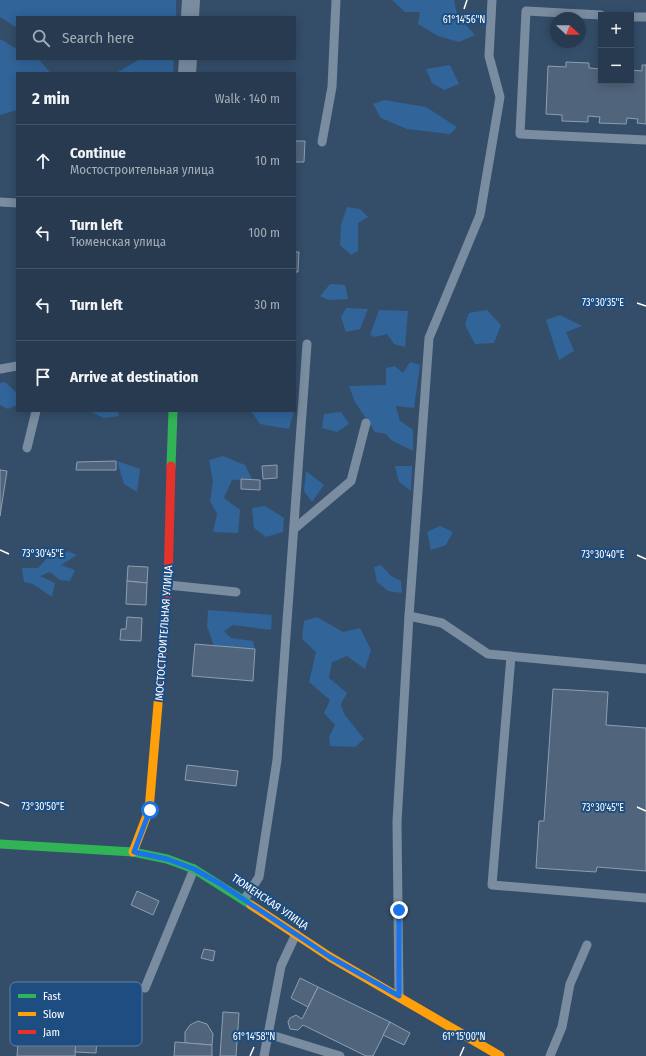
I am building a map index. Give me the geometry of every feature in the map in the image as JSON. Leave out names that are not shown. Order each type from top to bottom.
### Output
[{"type":"street","points":[[190,16],[191,0]]},
{"type":"street","points":[[187,72],[188,60]]},
{"type":"street","name":"МОСТОСТРОИТЕЛЬНАЯ УЛИЦА","points":[[134,852],[150,810],[168,585],[173,412]]},
{"type":"street","name":"ТЮМЕНСКАЯ УЛИЦА","points":[[0,844],[134,852],[167,859],[194,869],[222,885],[330,957],[500,1056]]},
{"type":"lane","points":[[322,142],[332,87],[336,0]]},
{"type":"lane","points":[[399,996],[397,822],[409,616],[429,338],[480,215],[500,97],[490,56],[492,0]]},
{"type":"lane","points":[[598,15],[526,11],[520,134],[646,140]]},
{"type":"lane","points":[[634,17],[646,17]]},
{"type":"lane","points":[[0,202],[16,203]]},
{"type":"lane","points":[[244,900],[259,877],[277,760],[307,344]]},
{"type":"lane","points":[[0,369],[16,366]]},
{"type":"lane","points":[[27,448],[36,412]]},
{"type":"lane","points":[[294,528],[351,481],[366,423]]},
{"type":"lane","points":[[168,585],[236,592]]},
{"type":"lane","points":[[409,616],[442,623],[488,654],[646,669]]},
{"type":"lane","points":[[511,656],[492,885],[646,898]]},
{"type":"lane","points":[[145,988],[194,869]]},
{"type":"lane","points":[[264,1056],[281,966],[296,934]]},
{"type":"lane","points":[[550,1056],[562,1027],[570,984],[587,945]]},
{"type":"lane","points":[[268,1034],[340,1056]]},
{"type":"shaded area","points":[[0,0],[176,0],[176,16],[16,16],[16,27],[0,17]]},
{"type":"shaded area","points":[[392,0],[454,0],[457,15],[475,35],[459,42],[438,36],[418,24],[420,12],[405,12]]},
{"type":"shaded area","points":[[0,39],[16,48],[16,60],[39,60],[49,72],[16,72],[16,110],[0,115]]},
{"type":"shaded area","points":[[138,60],[174,60],[173,72],[118,72]]},
{"type":"shaded area","points":[[450,65],[459,84],[444,90],[432,83],[426,69]]},
{"type":"shaded area","points":[[384,100],[426,107],[457,127],[450,134],[407,129],[381,118],[373,104]]},
{"type":"shaded area","points":[[347,207],[360,209],[368,217],[358,223],[358,251],[351,255],[340,245],[341,225]]},
{"type":"shaded area","points":[[330,284],[345,285],[348,299],[328,300],[320,296]]},
{"type":"shaded area","points":[[346,308],[368,309],[360,329],[346,332],[341,317]]},
{"type":"shaded area","points":[[379,310],[408,311],[405,347],[394,344],[387,334],[375,337],[370,335]]},
{"type":"shaded area","points":[[487,310],[501,325],[494,343],[475,344],[465,325],[469,313]]},
{"type":"shaded area","points":[[560,315],[582,326],[566,332],[574,351],[559,360],[546,320]]},
{"type":"shaded area","points":[[410,362],[420,365],[414,408],[396,406],[400,421],[413,430],[413,451],[391,440],[386,434],[375,432],[355,402],[349,386],[386,385],[386,368],[395,366],[403,373]]},
{"type":"shaded area","points":[[5,382],[16,392],[16,405],[8,409],[0,405],[0,383]]},
{"type":"shaded area","points":[[91,412],[118,412],[119,416],[104,418]]},
{"type":"shaded area","points":[[252,412],[294,412],[289,429],[260,424]]},
{"type":"shaded area","points":[[341,412],[349,424],[337,432],[322,428],[324,414]]},
{"type":"shaded area","points":[[223,456],[245,465],[252,479],[232,480],[224,498],[240,510],[238,533],[213,532],[217,514],[210,501],[213,482],[209,460]]},
{"type":"shaded area","points":[[117,461],[140,469],[137,492],[124,484]]},
{"type":"shaded area","points":[[395,466],[412,466],[411,491],[399,482]]},
{"type":"shaded area","points":[[306,471],[324,485],[312,502],[304,491]]},
{"type":"shaded area","points":[[265,506],[284,518],[283,532],[266,537],[254,528],[252,508]]},
{"type":"shaded area","points":[[440,526],[453,532],[446,545],[431,550],[427,532]]},
{"type":"shaded area","points":[[68,551],[77,555],[61,565],[75,570],[70,581],[60,580],[50,572],[40,576],[55,583],[52,597],[33,584],[24,582],[22,568],[38,568],[50,555],[59,557]]},
{"type":"shaded area","points":[[381,565],[391,576],[401,581],[402,593],[388,591],[377,582],[374,567]]},
{"type":"shaded area","points":[[208,610],[272,615],[271,630],[233,625],[224,631],[231,638],[253,641],[255,649],[214,646],[207,626]]},
{"type":"shaded area","points":[[317,617],[343,632],[360,628],[371,650],[365,669],[347,656],[332,662],[329,678],[347,693],[341,704],[344,714],[364,739],[355,747],[330,746],[329,737],[335,725],[324,713],[330,700],[309,682],[316,652],[302,639],[304,621]]},
{"type":"building","points":[[566,62],[589,63],[589,68],[598,69],[598,84],[634,84],[634,70],[642,71],[642,65],[646,65],[646,124],[637,123],[638,119],[627,118],[626,124],[599,123],[600,117],[588,116],[588,122],[562,121],[562,115],[546,114],[548,66],[566,67]]},
{"type":"building","points":[[296,141],[305,141],[304,162],[296,162]]},
{"type":"building","points":[[296,252],[299,252],[298,272],[296,272]]},
{"type":"building","points":[[116,461],[116,470],[76,470],[77,462]]},
{"type":"building","points":[[277,465],[277,478],[263,479],[262,466]]},
{"type":"building","points":[[0,470],[7,471],[0,516]]},
{"type":"building","points":[[241,479],[260,480],[260,490],[241,489]]},
{"type":"building","points":[[128,566],[148,567],[147,583],[127,581]]},
{"type":"building","points":[[127,581],[147,583],[146,605],[126,604]]},
{"type":"building","points":[[127,617],[142,618],[141,641],[120,640],[121,629],[126,629]]},
{"type":"building","points":[[195,644],[255,649],[253,681],[192,676]]},
{"type":"building","points":[[553,689],[608,692],[606,725],[646,728],[646,871],[597,867],[596,872],[536,868],[539,821],[544,821]]},
{"type":"building","points":[[187,765],[238,771],[236,786],[185,780]]},
{"type":"building","points":[[137,891],[159,901],[153,915],[131,905]]},
{"type":"building","points":[[204,949],[215,951],[213,961],[201,958]]},
{"type":"building","points":[[300,978],[318,987],[308,1007],[291,998]]},
{"type":"building","points":[[318,987],[390,1022],[373,1056],[366,1056],[303,1025],[298,1030],[290,1029],[288,1022],[290,1018],[296,1015],[302,1019]]},
{"type":"building","points":[[223,1012],[239,1013],[236,1056],[220,1056]]},
{"type":"building","points":[[198,1021],[207,1024],[213,1034],[212,1045],[185,1043],[185,1032],[190,1025]]},
{"type":"building","points":[[390,1022],[410,1033],[404,1045],[383,1035]]},
{"type":"building","points":[[175,1042],[212,1045],[212,1056],[174,1056]]},
{"type":"building","points":[[18,1046],[76,1046],[75,1056],[17,1056]]},
{"type":"building","points":[[76,1046],[96,1046],[96,1053],[75,1052]]},
{"type":"traffic: fast","points":[[171,466],[173,412]]},
{"type":"traffic: fast","points":[[0,844],[133,852],[167,859],[194,869],[251,905]]},
{"type":"traffic: slow","points":[[133,852],[149,810],[159,692]]},
{"type":"traffic: slow","points":[[251,905],[330,957],[500,1056]]},
{"type":"traffic: jam","points":[[159,692],[168,585],[171,466]]},
{"type":"route","points":[[150,810],[134,852],[167,859],[194,869],[222,885],[330,957],[399,996],[399,910]]}]
